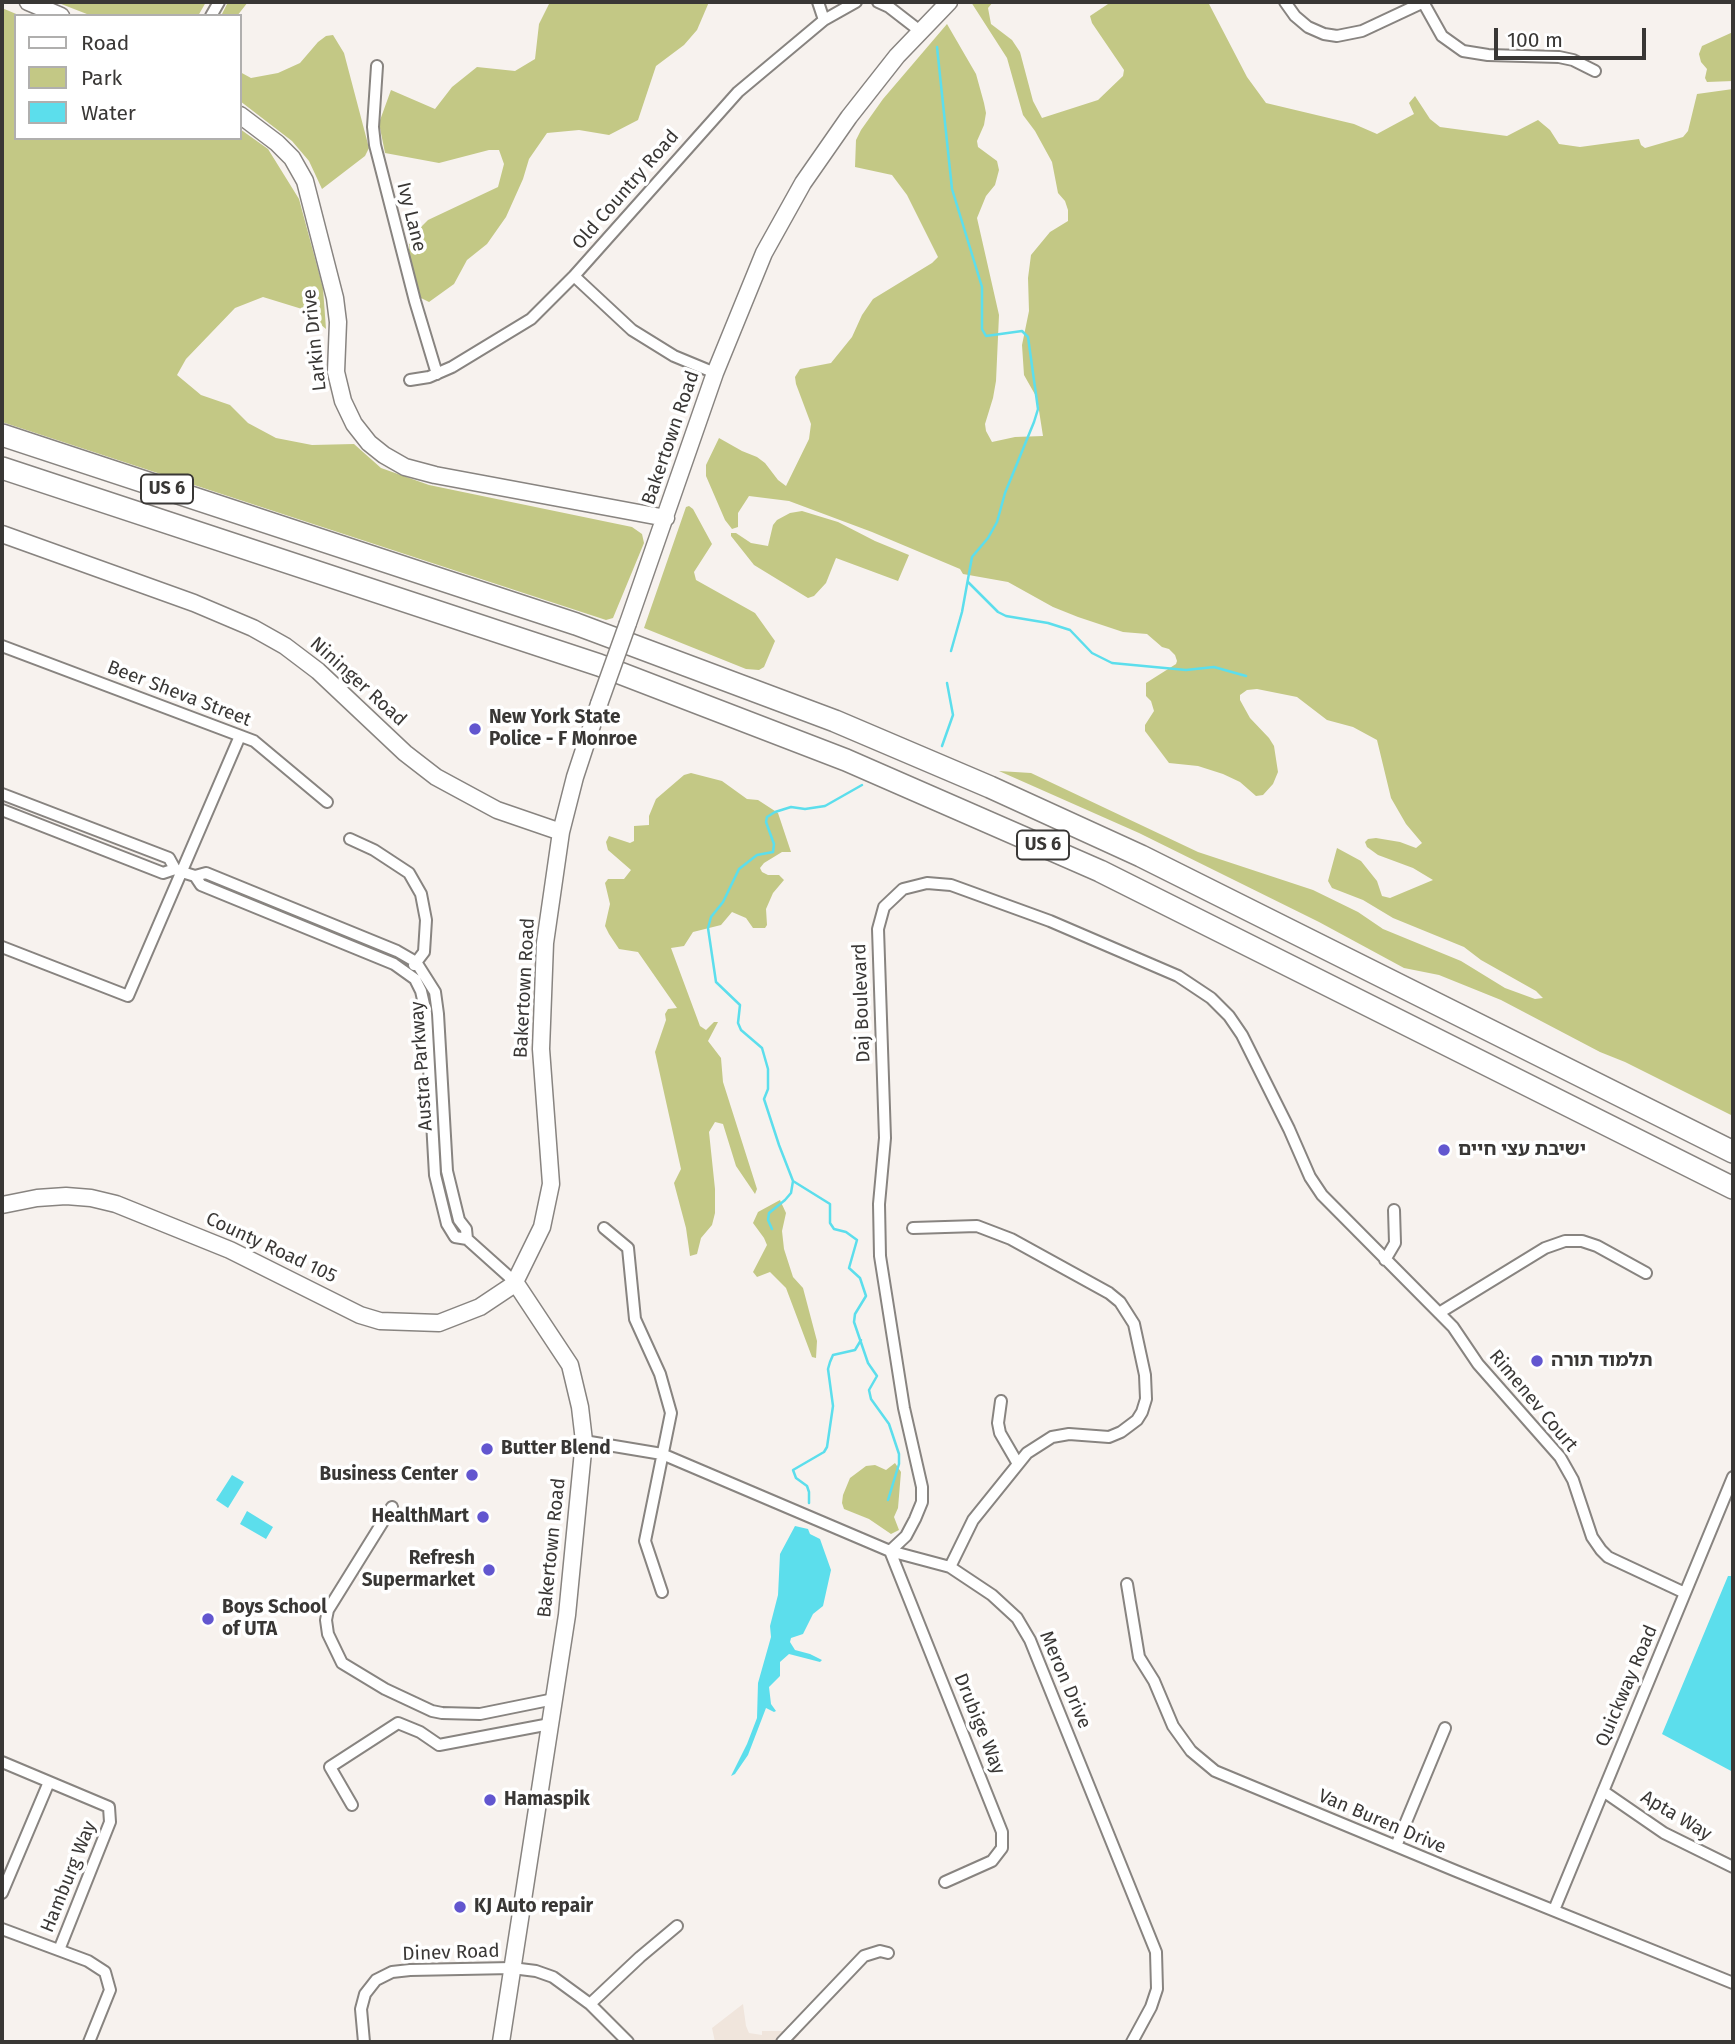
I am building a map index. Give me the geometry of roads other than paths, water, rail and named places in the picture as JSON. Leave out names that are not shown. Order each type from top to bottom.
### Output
[{"type":"highway","name":"US 6","points":[[2,435],[576,624],[845,725],[1000,791],[1141,856],[1733,1152]]},
{"type":"highway","name":"US 6","points":[[2,468],[599,665],[846,760],[1100,871],[1733,1188]]},
{"type":"street","points":[[28,2],[56,14]]},
{"type":"street","points":[[818,2],[824,20]]},
{"type":"street","name":"Old Country Road","points":[[410,380],[437,374],[531,319],[574,275],[728,102],[824,20],[856,2]]},
{"type":"street","points":[[878,2],[920,31]]},
{"type":"street","name":"Bakertown Road","points":[[501,2042],[574,1557],[583,1441],[580,1407],[570,1365],[514,1282],[542,1227],[551,1184],[542,1080],[541,1018],[548,920],[561,832],[598,704],[666,519],[715,373],[764,253],[803,183],[849,117],[920,31],[949,2]]},
{"type":"street","points":[[1285,2],[1295,16],[1308,27],[1337,36],[1362,31],[1423,2],[1442,36],[1463,51],[1488,55],[1559,57],[1573,60],[1595,71]]},
{"type":"street","name":"Ivy Lane","points":[[377,66],[373,127],[375,145],[421,325],[437,374]]},
{"type":"street","name":"Larkin Drive","points":[[242,117],[292,158],[305,181],[335,298],[338,322],[336,372],[342,401],[354,424],[369,443],[405,467],[435,475],[666,519]]},
{"type":"street","points":[[574,275],[612,313],[639,335],[674,356],[715,373]]},
{"type":"street","name":"Nininger Road","points":[[2,534],[194,603],[253,628],[285,646],[318,671],[405,753],[436,777],[497,810],[561,832]]},
{"type":"street","name":"Beer Sheva Street","points":[[2,646],[254,741],[327,802]]},
{"type":"street","points":[[2,947],[128,996],[178,870],[240,736]]},
{"type":"street","points":[[2,794],[169,859],[178,870]]},
{"type":"street","points":[[2,810],[163,873],[178,870],[195,876],[206,873],[397,951],[416,962]]},
{"type":"street","points":[[195,876],[201,886],[394,964],[408,973],[424,952],[426,920],[421,894],[409,873],[374,850],[349,839]]},
{"type":"street","name":"Daj Boulevard","points":[[890,1551],[906,1536],[922,1502],[922,1487],[904,1408],[880,1256],[879,1204],[885,1138],[878,929],[884,907],[903,889],[927,883],[951,885],[993,898],[1166,971],[1211,999],[1242,1035],[1310,1177],[1322,1195],[1385,1260]]},
{"type":"street","name":"Austra Parkway","points":[[416,962],[435,992],[447,1171],[459,1220],[466,1229],[467,1239]]},
{"type":"street","name":"Austra Parkway","points":[[408,973],[415,979],[421,991],[426,1013],[435,1175],[447,1224],[455,1237],[467,1239],[514,1282]]},
{"type":"street","name":"County Road 105","points":[[2,1205],[66,1196],[116,1203],[230,1250],[360,1315],[380,1321],[439,1323],[480,1307],[514,1282]]},
{"type":"street","points":[[1385,1260],[1395,1242],[1394,1210]]},
{"type":"street","points":[[914,1228],[977,1226],[1011,1239],[1110,1293],[1120,1302],[1134,1324],[1142,1356],[1146,1399],[1137,1420],[1109,1437],[1069,1434],[1052,1437],[1027,1453],[973,1520],[950,1567]]},
{"type":"street","points":[[604,1228],[628,1248],[635,1319],[660,1374],[671,1413],[645,1541],[662,1592]]},
{"type":"street","points":[[1439,1313],[1545,1248],[1565,1241],[1582,1241],[1646,1273]]},
{"type":"street","name":"Rimenev Court","points":[[1385,1260],[1453,1327],[1478,1364],[1559,1458],[1573,1480],[1592,1537],[1601,1550],[1608,1557],[1685,1593]]},
{"type":"street","points":[[1001,1401],[998,1423],[1000,1433],[1018,1464]]},
{"type":"street","name":"Meron Drive","points":[[583,1441],[662,1454],[890,1551],[950,1567],[992,1595],[1017,1618],[1030,1640],[1156,1952],[1157,1989],[1151,2007],[1132,2042]]},
{"type":"street","name":"Quickway Road","points":[[1553,1910],[1733,1477]]},
{"type":"street","points":[[392,1507],[328,1610],[328,1634],[342,1663],[385,1689],[432,1711],[461,1715],[480,1714],[554,1699]]},
{"type":"street","name":"Drubige Way","points":[[890,1551],[1002,1832],[1002,1848],[992,1861],[945,1882]]},
{"type":"street","name":"Van Buren Drive","points":[[1127,1584],[1139,1657],[1154,1681],[1173,1726],[1191,1751],[1223,1775],[1733,1983]]},
{"type":"street","points":[[352,1805],[330,1767],[398,1723],[420,1732],[439,1745],[550,1724]]},
{"type":"street","points":[[1396,1846],[1445,1728]]},
{"type":"street","name":"Hamburg Way","points":[[2,1762],[109,1807],[111,1816],[59,1950]]},
{"type":"street","points":[[2,1893],[48,1782]]},
{"type":"street","name":"Apta Way","points":[[1603,1791],[1664,1833],[1733,1867]]},
{"type":"street","points":[[590,2004],[677,1926]]},
{"type":"street","points":[[2,1929],[88,1961],[105,1972],[110,1990],[89,2042]]},
{"type":"street","points":[[782,2042],[856,1962],[872,1953],[888,1953]]},
{"type":"street","name":"Dinev Road","points":[[364,2042],[361,2009],[365,1994],[376,1980],[392,1972],[410,1970],[512,1968],[536,1971],[553,1978],[590,2004],[628,2042]]},
{"type":"water","points":[[232,1475],[244,1482],[228,1508],[216,1500]]},
{"type":"water","points":[[247,1511],[273,1527],[266,1539],[240,1524]]},
{"type":"water","points":[[795,1526],[808,1529],[810,1534],[820,1539],[831,1570],[823,1606],[813,1614],[803,1634],[791,1638],[790,1642],[795,1650],[822,1660],[820,1662],[789,1654],[780,1662],[780,1676],[769,1687],[771,1704],[776,1711],[766,1708],[748,1755],[731,1776],[757,1718],[758,1683],[771,1637],[770,1626],[778,1595],[780,1554]]},
{"type":"water","points":[[1728,1576],[1733,1576],[1733,1772],[1662,1734]]},
{"type":"waterway","points":[[937,47],[952,189],[982,287],[982,329],[986,336],[1022,331],[1028,337],[1038,409],[1005,493],[997,522],[972,557],[962,612],[951,651]]},
{"type":"waterway","points":[[968,582],[998,612],[1070,630],[1092,653],[1112,663],[1186,670],[1214,667],[1246,676]]},
{"type":"waterway","points":[[942,746],[953,715],[947,683]]},
{"type":"waterway","points":[[862,785],[825,806],[805,809],[791,807],[767,817],[766,822],[774,844],[773,852],[757,855],[739,869],[723,902],[711,917],[708,928],[716,982],[740,1005],[738,1023],[741,1030],[762,1048],[768,1069],[768,1089],[764,1099],[793,1181],[830,1204],[830,1223],[834,1229],[846,1232],[857,1240],[849,1268],[860,1278],[866,1296],[855,1314],[854,1322],[868,1363],[877,1376],[869,1390],[871,1399],[889,1424],[899,1454],[899,1464],[888,1500]]},
{"type":"waterway","points":[[772,1229],[768,1220],[769,1213],[791,1193],[793,1181]]},
{"type":"waterway","points":[[809,1503],[807,1486],[796,1478],[793,1470],[824,1452],[827,1447],[833,1406],[828,1369],[830,1362],[833,1355],[855,1350],[861,1340]]},
{"type":"place","name":"New York State Police - F Monroe","points":[[475,729]]},
{"type":"place","name":"ישיבת עצי חיים","points":[[1444,1150]]},
{"type":"place","name":"תלמוד תורה","points":[[1537,1361]]},
{"type":"place","name":"Butter Blend","points":[[487,1449]]},
{"type":"place","name":"Business Center","points":[[472,1475]]},
{"type":"place","name":"HealthMart","points":[[483,1517]]},
{"type":"place","name":"Refresh Supermarket","points":[[489,1570]]},
{"type":"place","name":"Boys School of UTA","points":[[208,1619]]},
{"type":"place","name":"Hamaspik","points":[[490,1800]]},
{"type":"place","name":"KJ Auto repair","points":[[460,1907]]}]
